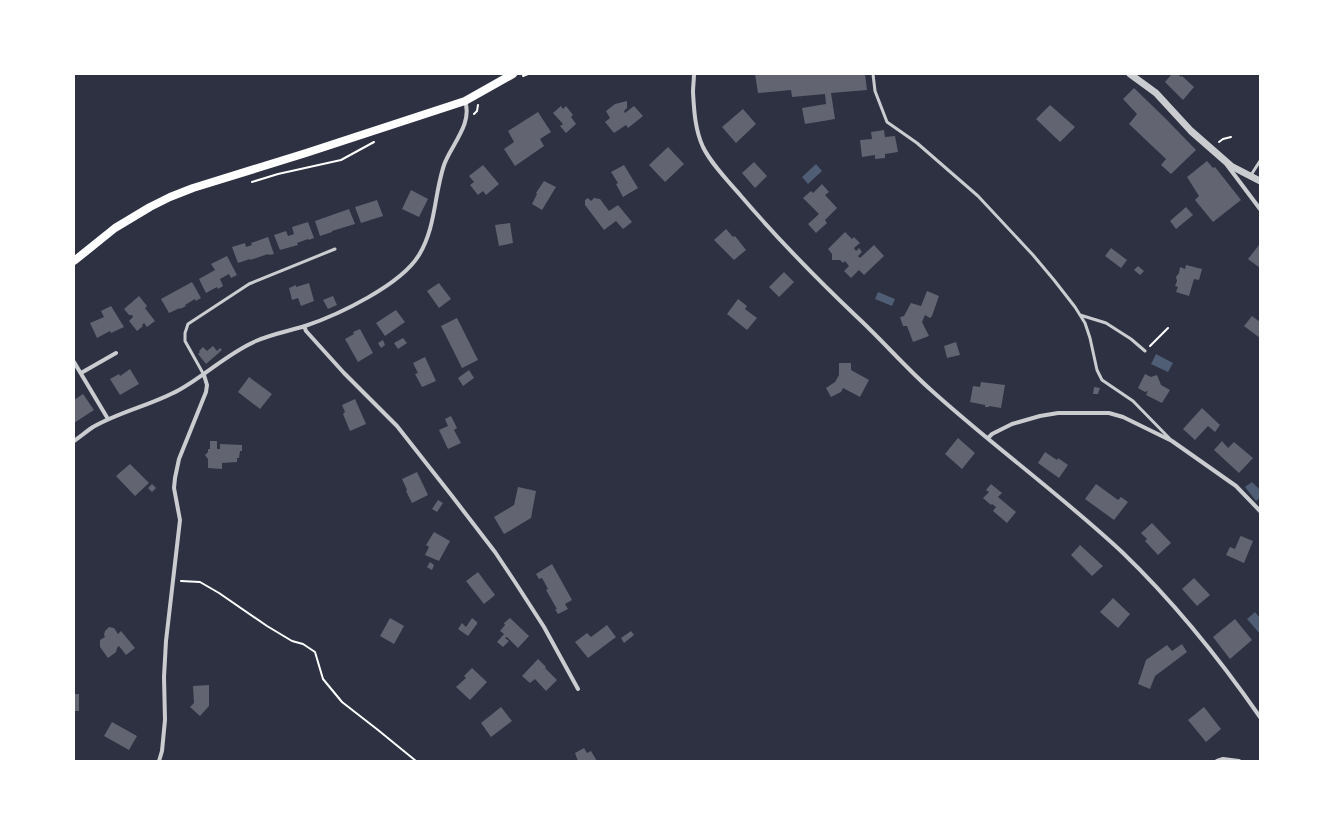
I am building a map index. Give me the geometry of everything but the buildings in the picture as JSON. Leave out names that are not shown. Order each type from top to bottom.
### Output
[{"type":"main road","points":[[74,260],[115,228],[170,197],[193,188],[465,101],[517,76]]},
{"type":"street","points":[[694,74],[695,116],[698,133],[703,148],[730,183],[787,248],[868,326],[931,390],[1078,514],[1140,571],[1200,637],[1260,717]]},
{"type":"street","points":[[1130,74],[1156,93],[1191,131],[1222,159],[1231,166],[1260,181]]},
{"type":"street","points":[[74,441],[92,427],[108,419],[154,402],[179,390],[204,375],[242,348],[256,341],[330,316],[362,300],[405,272],[418,256],[426,241],[433,220],[444,165],[468,112],[465,101]]},
{"type":"street","points":[[1222,159],[1260,209]]},
{"type":"street","points":[[304,326],[306,331],[337,366],[397,426],[491,547],[544,627],[578,690]]},
{"type":"street","points":[[81,373],[116,353]]},
{"type":"street","points":[[74,362],[108,419]]},
{"type":"street","points":[[159,761],[162,751],[165,720],[164,669],[166,641],[180,520],[174,488],[175,478],[179,459],[206,392],[207,385],[204,375]]},
{"type":"street","points":[[988,438],[995,432],[1012,424],[1040,416],[1058,413],[1109,413],[1123,416],[1172,441],[1236,486],[1260,511]]},
{"type":"street","points":[[1216,761],[1223,759],[1239,761]]},
{"type":"lane","points":[[872,74],[874,91],[887,122],[917,143],[978,196],[1041,265],[1085,323],[1097,370],[1102,380],[1133,402],[1172,441]]},
{"type":"lane","points":[[1250,176],[1260,161]]},
{"type":"lane","points":[[204,375],[185,342],[185,333],[188,324],[249,284],[335,249]]},
{"type":"lane","points":[[1080,315],[1106,323],[1131,339],[1145,351]]},
{"type":"path","points":[[517,76],[528,74]]},
{"type":"path","points":[[466,119],[477,111],[478,100]]},
{"type":"path","points":[[1218,143],[1223,139],[1230,137]]},
{"type":"path","points":[[248,183],[278,174],[342,160],[375,142]]},
{"type":"path","points":[[1145,351],[1168,328]]},
{"type":"path","points":[[173,582],[200,582],[219,593],[267,626],[292,641],[303,644],[315,652],[323,679],[342,702],[416,761]]},
{"type":"water","points":[[816,164],[822,171],[808,184],[802,177]]},
{"type":"water","points":[[878,292],[895,299],[892,306],[875,299]]},
{"type":"water","points":[[1156,354],[1173,363],[1168,372],[1151,364]]},
{"type":"water","points":[[1252,482],[1260,490],[1260,498],[1256,501],[1245,487]]},
{"type":"water","points":[[1255,612],[1260,618],[1260,634],[1247,619]]}]
